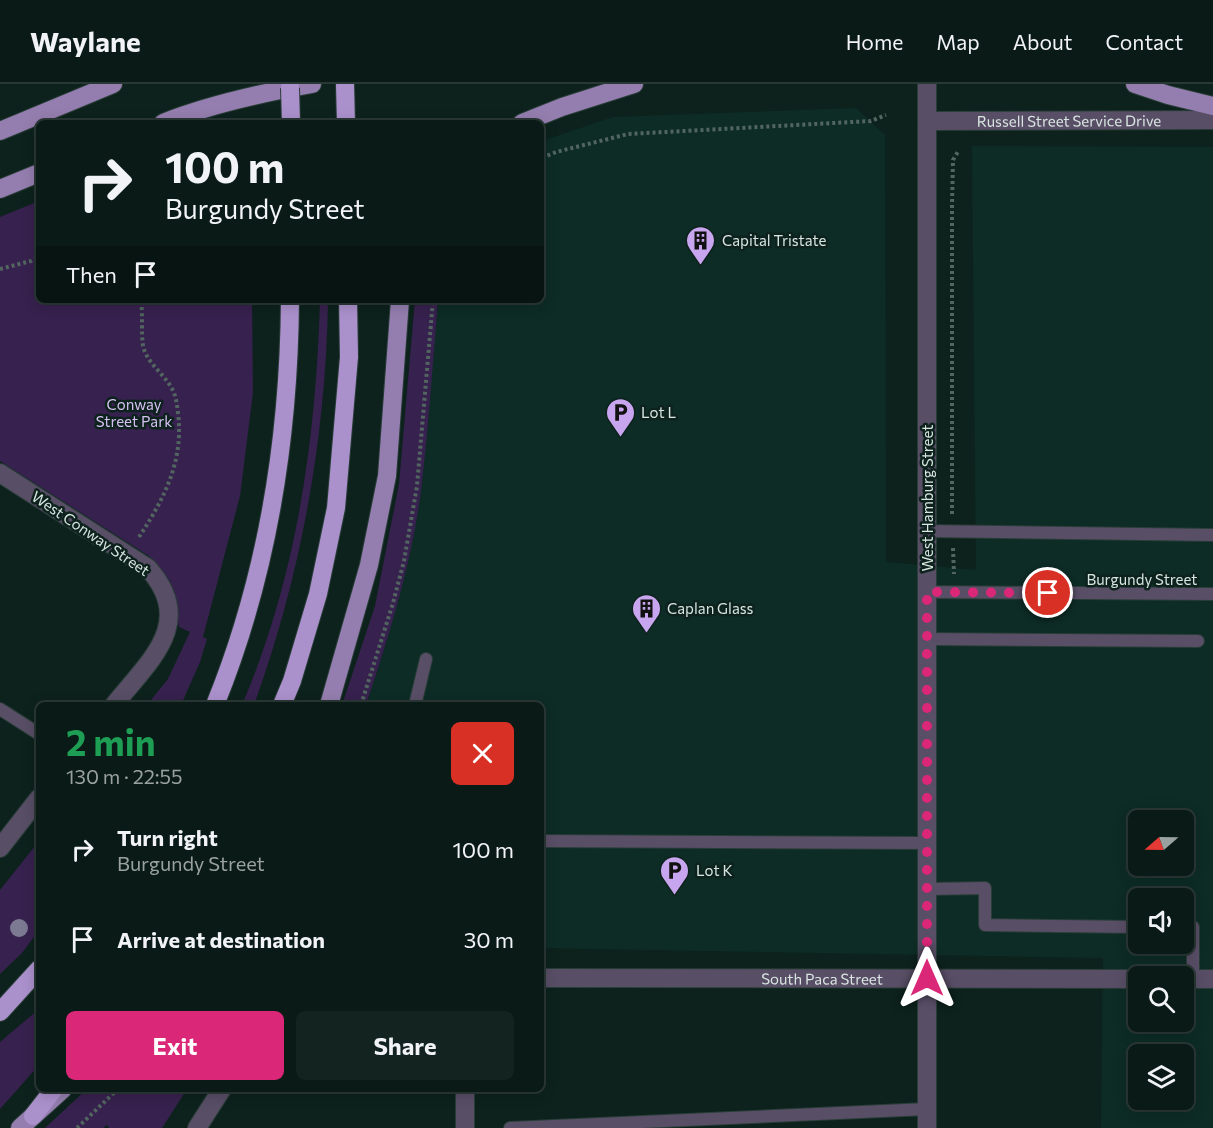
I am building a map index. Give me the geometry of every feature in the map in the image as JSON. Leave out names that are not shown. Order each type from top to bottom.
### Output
[{"type":"highway","points":[[290,84],[291,120]]},
{"type":"highway","points":[[345,84],[346,120]]},
{"type":"highway","points":[[216,702],[226,678],[251,594],[272,507],[283,439],[289,371],[290,303]]},
{"type":"highway","points":[[283,702],[292,681],[318,594],[336,508],[349,357],[348,303]]},
{"type":"highway","points":[[0,1012],[36,972]]},
{"type":"highway","points":[[26,1122],[51,1092]]},
{"type":"main road","points":[[0,131],[113,84]]},
{"type":"main road","points":[[171,120],[248,91],[312,84]]},
{"type":"main road","points":[[530,120],[634,84]]},
{"type":"main road","points":[[1135,84],[1213,106]]},
{"type":"main road","points":[[0,189],[36,174]]},
{"type":"main road","points":[[331,702],[369,565],[387,476],[400,303]]},
{"type":"main road","points":[[26,1122],[60,1092]]},
{"type":"street","name":"West Hamburg Street","points":[[927,84],[927,1128]]},
{"type":"street","name":"Russell Street Service Drive","points":[[927,121],[1213,120]]},
{"type":"street","name":"West Conway Street","points":[[0,473],[148,568],[158,578],[164,591],[170,625],[156,653],[116,702]]},
{"type":"street","points":[[0,848],[36,802]]},
{"type":"street","name":"South Paca Street","points":[[544,978],[1128,979]]},
{"type":"street","points":[[1194,979],[1213,979]]},
{"type":"street","points":[[197,1128],[220,1092]]},
{"type":"street","points":[[465,1092],[465,1128]]},
{"type":"lane","points":[[927,531],[1213,535]]},
{"type":"lane","name":"Burgundy Street","points":[[927,592],[1213,594]]},
{"type":"lane","points":[[927,639],[1198,641]]},
{"type":"lane","points":[[417,702],[426,659]]},
{"type":"lane","points":[[0,709],[36,732]]},
{"type":"lane","points":[[544,841],[927,843]]},
{"type":"lane","points":[[927,889],[985,888],[986,925],[1128,927]]},
{"type":"lane","points":[[510,1128],[927,1109]]},
{"type":"path","points":[[544,157],[628,134],[871,121],[886,115]]},
{"type":"path","points":[[954,593],[952,206],[953,160],[959,150]]},
{"type":"path","points":[[0,269],[36,258]]},
{"type":"path","points":[[136,540],[165,493],[177,463],[180,425],[177,400],[171,387],[151,364],[143,345],[141,303]]},
{"type":"path","points":[[362,702],[404,561],[417,486],[433,303]]},
{"type":"path","points":[[77,1128],[115,1092]]},
{"type":"shaded area","points":[[856,108],[885,135],[886,562],[976,570],[972,146],[1213,147],[1213,1128],[1101,1128],[1103,958],[544,948],[544,702],[367,702],[386,644],[422,483],[438,303],[544,303],[544,140],[613,117]]},
{"type":"green space","name":"Conway Street Park","points":[[36,202],[36,303],[252,303],[253,392],[240,496],[203,637],[207,639],[200,662],[182,702],[149,702],[168,679],[190,632],[179,627],[170,581],[149,556],[0,461],[0,217]]},
{"type":"green space","points":[[320,303],[328,303],[326,352],[316,455],[298,556],[271,656],[255,702],[243,702],[277,607],[290,557],[308,455],[318,352]]},
{"type":"green space","points":[[415,303],[438,303],[422,483],[413,540],[400,596],[367,702],[343,702],[375,606],[399,484]]},
{"type":"green space","points":[[36,845],[36,934],[22,953],[0,974],[0,890]]},
{"type":"green space","points":[[36,1012],[36,1068],[0,1109],[0,1042]]},
{"type":"green space","points":[[84,1092],[185,1092],[162,1128],[109,1128],[107,1125],[103,1128],[45,1128]]},
{"type":"place","name":"Capital Tristate","points":[[701,266]]},
{"type":"place","name":"Lot L","points":[[620,438]]},
{"type":"place","name":"Caplan Glass","points":[[646,634]]},
{"type":"place","name":"Lot K","points":[[675,896]]},
{"type":"route","points":[[927,978],[927,592],[1048,593]]}]
